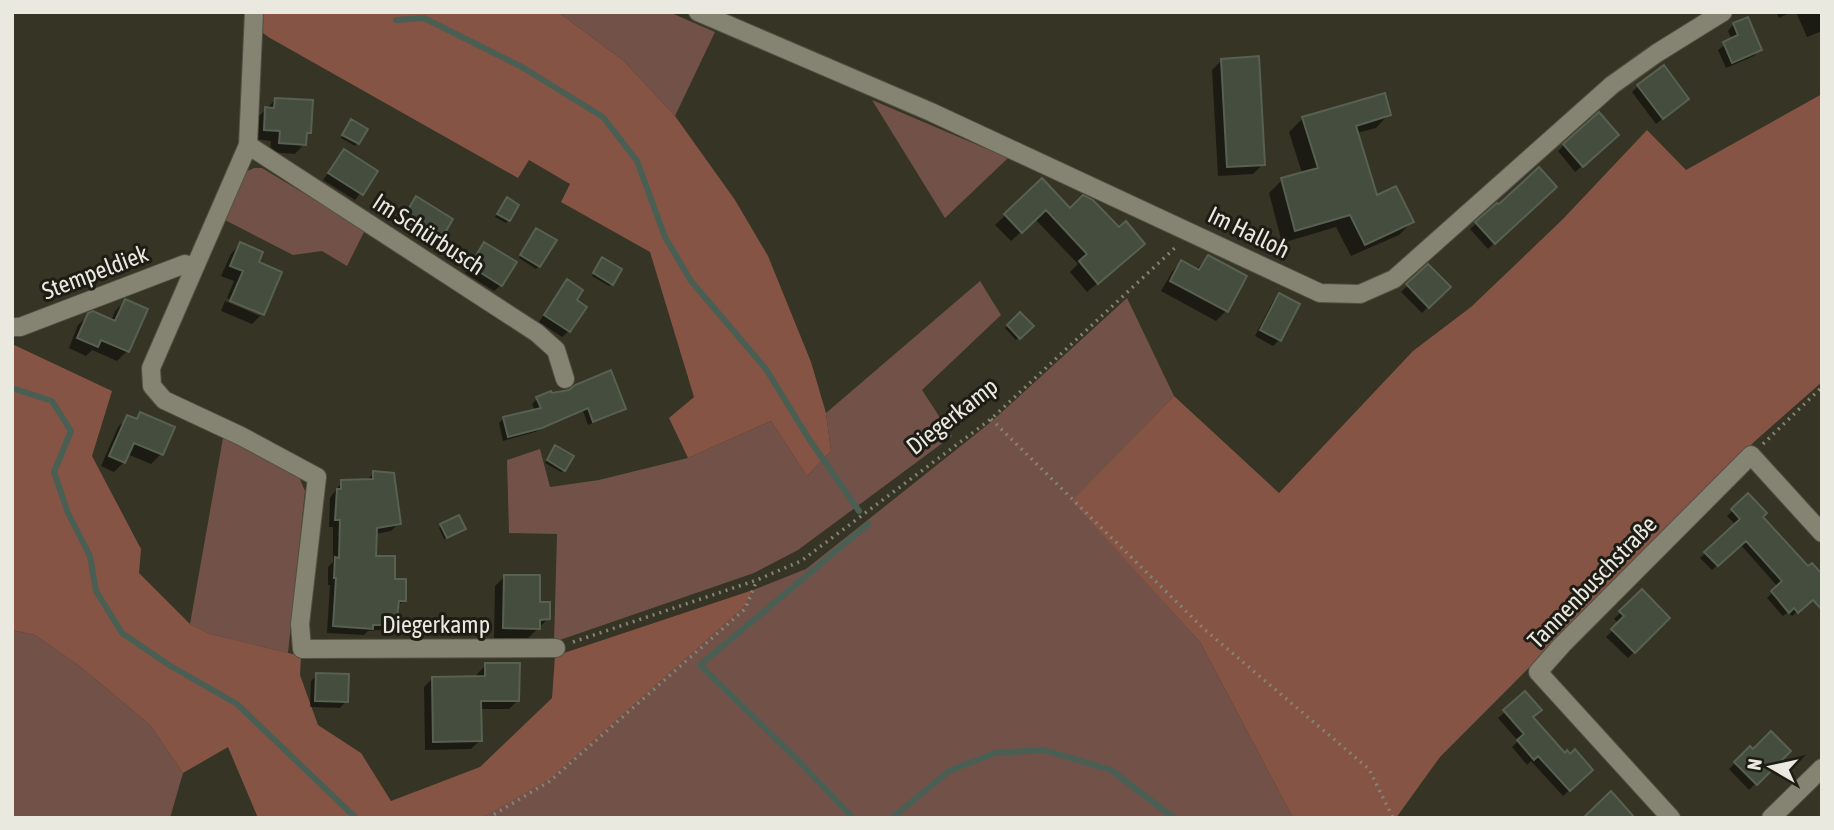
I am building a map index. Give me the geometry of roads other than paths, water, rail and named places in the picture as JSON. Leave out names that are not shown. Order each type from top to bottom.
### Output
[{"type":"street","name":"Diegerkamp","points":[[254,12],[248,145],[150,368],[152,386],[164,400],[241,436],[317,477],[300,624],[302,649],[556,648]]},
{"type":"street","name":"Im Halloh","points":[[698,12],[931,112],[1320,293],[1360,294],[1394,279],[1612,85],[1657,52],[1723,12]]},
{"type":"street","name":"Im Schürbusch","points":[[248,145],[537,333],[556,350],[565,379]]},
{"type":"street","name":"Stempeldiek","points":[[12,327],[20,327],[185,264],[195,267]]},
{"type":"street","name":"Tannenbuschstraße","points":[[1671,818],[1538,672],[1751,455],[1822,533]]},
{"type":"street","points":[[1771,818],[1822,768]]},
{"type":"waterway","points":[[396,20],[424,18],[522,67],[603,117],[637,161],[665,237],[691,281],[766,369],[809,439],[859,511]]},
{"type":"waterway","points":[[12,388],[52,401],[71,431],[54,472],[68,513],[90,556],[96,591],[122,633],[169,665],[237,704],[356,818]]},
{"type":"waterway","points":[[853,818],[798,760],[700,665],[868,524]]},
{"type":"waterway","points":[[892,818],[949,771],[995,753],[1044,750],[1111,770],[1174,818]]}]
